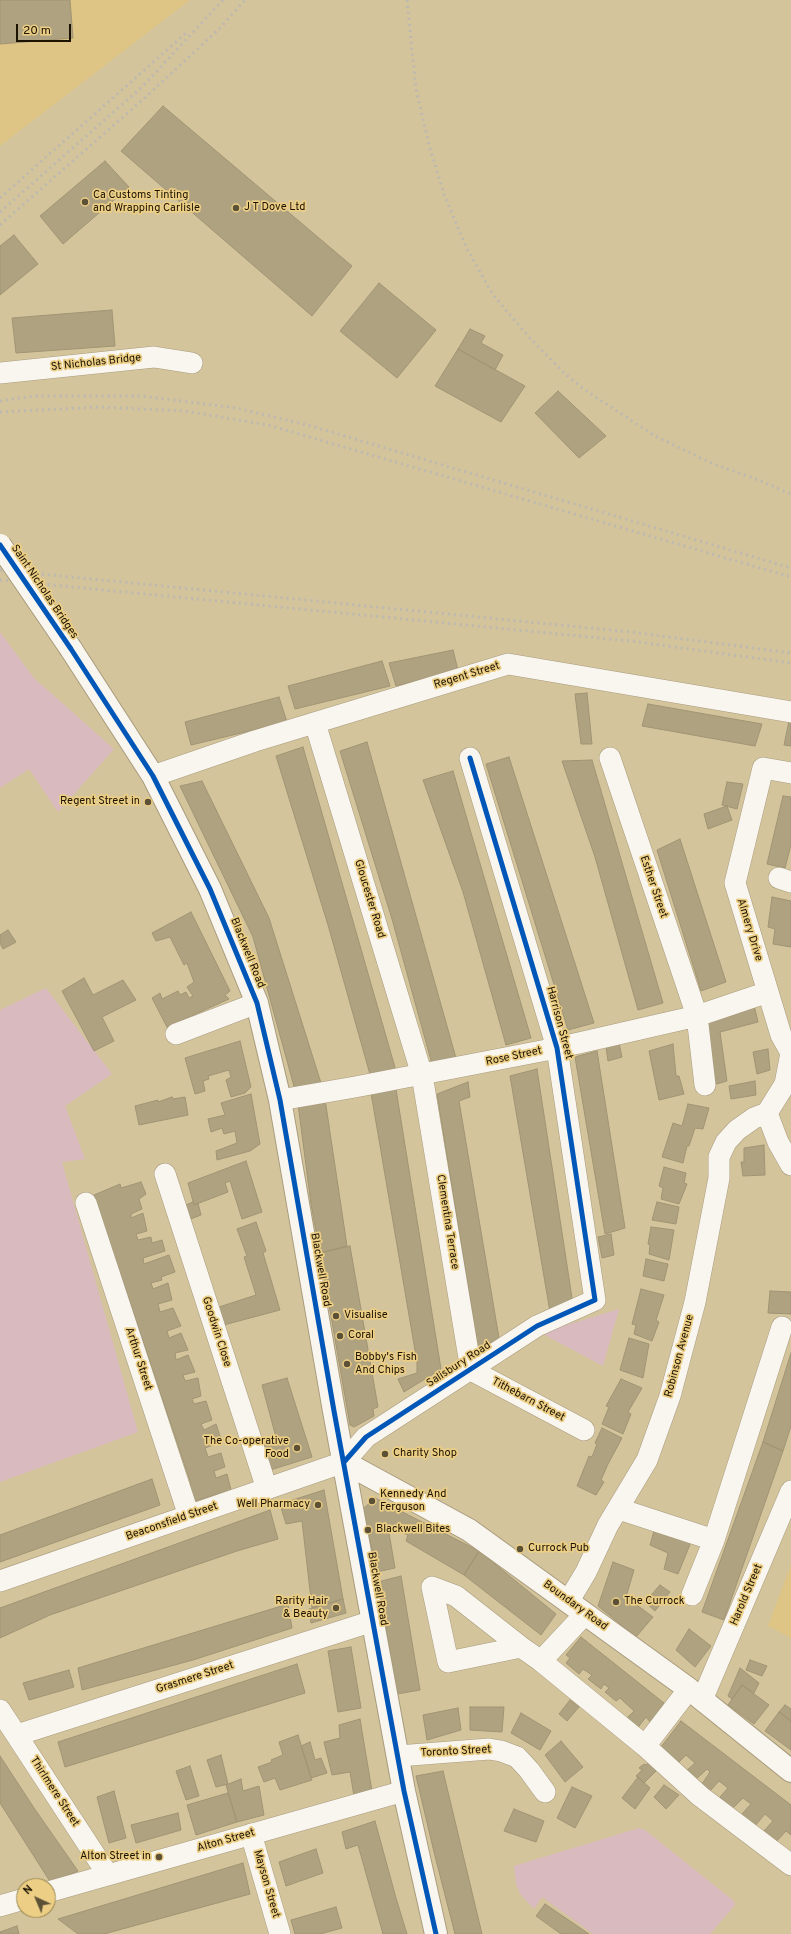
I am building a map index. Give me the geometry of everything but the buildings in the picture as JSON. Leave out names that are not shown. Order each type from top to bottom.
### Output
[{"type":"street","name":"St Nicholas Bridge","points":[[0,373],[154,357],[192,363]]},
{"type":"street","name":"Saint Nicholas Bridges","points":[[0,545],[71,650]]},
{"type":"street","name":"Blackwell Road","points":[[71,650],[153,776],[210,889],[256,1003],[280,1100],[334,1411],[404,1791],[436,1934]]},
{"type":"street","name":"Regent Street","points":[[153,776],[315,722],[508,664],[791,712]]},
{"type":"street","name":"Gloucester Road","points":[[315,722],[422,1075]]},
{"type":"street","name":"Harrison Street","points":[[470,758],[557,1048],[595,1300]]},
{"type":"street","name":"Esther Street","points":[[610,758],[697,1016],[705,1085]]},
{"type":"street","name":"Almery Drive","points":[[767,1113],[785,1084],[791,1053],[781,1035],[735,883],[763,768],[791,773]]},
{"type":"street","name":"Rose Street","points":[[280,1100],[422,1075],[557,1048],[697,1016],[768,992]]},
{"type":"street","points":[[176,1034],[256,1003]]},
{"type":"street","name":"Clementina Terrace","points":[[422,1075],[471,1370]]},
{"type":"street","points":[[767,1113],[778,1142],[791,1165]]},
{"type":"street","name":"Robinson Avenue","points":[[541,1661],[576,1608],[619,1509],[648,1460],[670,1396],[695,1302],[719,1178],[720,1157],[726,1142],[736,1130],[754,1118],[767,1113]]},
{"type":"street","name":"Goodwin Close","points":[[165,1174],[267,1489]]},
{"type":"street","name":"Arthur Street","points":[[86,1203],[189,1516]]},
{"type":"street","name":"Salisbury Road","points":[[344,1462],[366,1437],[537,1326],[595,1300]]},
{"type":"street","points":[[692,1595],[714,1540],[782,1328]]},
{"type":"street","name":"Tithebarn Street","points":[[471,1370],[584,1430]]},
{"type":"street","name":"Beaconsfield Street","points":[[0,1581],[344,1462]]},
{"type":"street","name":"Boundary Road","points":[[344,1462],[469,1530],[696,1694],[791,1771]]},
{"type":"street","name":"Harold Street","points":[[645,1746],[696,1694],[791,1491]]},
{"type":"street","points":[[619,1509],[714,1540]]},
{"type":"street","points":[[521,1647],[448,1662],[432,1587],[456,1596],[541,1661],[645,1746],[700,1796],[791,1866]]},
{"type":"street","name":"Grasmere Street","points":[[17,1735],[373,1621]]},
{"type":"street","name":"Thirlmere Street","points":[[0,1710],[108,1875]]},
{"type":"street","name":"Toronto Street","points":[[398,1756],[489,1749],[501,1751],[516,1757],[529,1770],[545,1792]]},
{"type":"street","name":"Alton Street","points":[[56,1890],[404,1791]]},
{"type":"street","name":"Mayson Street","points":[[251,1834],[280,1934]]},
{"type":"street","points":[[0,1906],[16,1901]]},
{"type":"shaded area","points":[[0,0],[190,0],[0,146]]},
{"type":"shaded area","points":[[0,632],[34,678],[114,749],[58,812],[29,769],[0,788]]},
{"type":"shaded area","points":[[46,988],[112,1074],[65,1106],[85,1159],[62,1162],[138,1432],[0,1482],[0,1010]]},
{"type":"shaded area","points":[[619,1309],[603,1366],[541,1333]]},
{"type":"shaded area","points":[[791,1565],[791,1638],[768,1626]]},
{"type":"shaded area","points":[[639,1828],[645,1830],[734,1901],[735,1905],[710,1934],[593,1934],[542,1897],[534,1909],[520,1894],[516,1884],[514,1866]]},
{"type":"railway","points":[[0,212],[142,87],[223,0]]},
{"type":"railway","points":[[0,225],[148,95],[219,29],[245,0]]},
{"type":"railway","points":[[407,0],[416,89],[429,145],[444,194],[467,249],[493,295],[530,338],[564,373],[585,390],[655,436],[711,463],[761,481],[791,494]]},
{"type":"railway","points":[[0,198],[186,33]]},
{"type":"railway","points":[[0,401],[34,396],[142,396],[237,408],[311,426],[791,568]]},
{"type":"railway","points":[[0,412],[98,407],[185,411],[268,425],[791,577]]},
{"type":"railway","points":[[0,570],[631,632],[791,653]]},
{"type":"railway","points":[[0,580],[631,641],[791,663]]},
{"type":"cycle path","points":[[0,545],[71,649],[153,776],[210,889],[257,1003],[280,1100],[334,1411],[404,1791],[436,1934]]},
{"type":"cycle path","points":[[344,1462],[366,1437],[537,1326],[595,1300],[557,1048],[470,758]]},
{"type":"place","name":"Ca Customs Tinting and Wrapping Carlisle","points":[[85,202]]},
{"type":"place","name":"J T Dove Ltd","points":[[236,208]]},
{"type":"place","name":"Regent Street in","points":[[148,802]]},
{"type":"place","name":"Visualise","points":[[336,1316]]},
{"type":"place","name":"Coral","points":[[340,1336]]},
{"type":"place","name":"Bobby's Fish And Chips","points":[[347,1364]]},
{"type":"place","name":"The Co-operative Food","points":[[297,1448]]},
{"type":"place","name":"Charity Shop","points":[[385,1454]]},
{"type":"place","name":"Kennedy And Ferguson","points":[[372,1501]]},
{"type":"place","name":"Well Pharmacy","points":[[318,1505]]},
{"type":"place","name":"Blackwell Bites","points":[[368,1530]]},
{"type":"place","name":"Currock Pub","points":[[520,1549]]},
{"type":"place","name":"The Currock","points":[[616,1602]]},
{"type":"place","name":"Rarity Hair & Beauty","points":[[336,1608]]},
{"type":"place","name":"Alton Street in","points":[[159,1857]]}]
